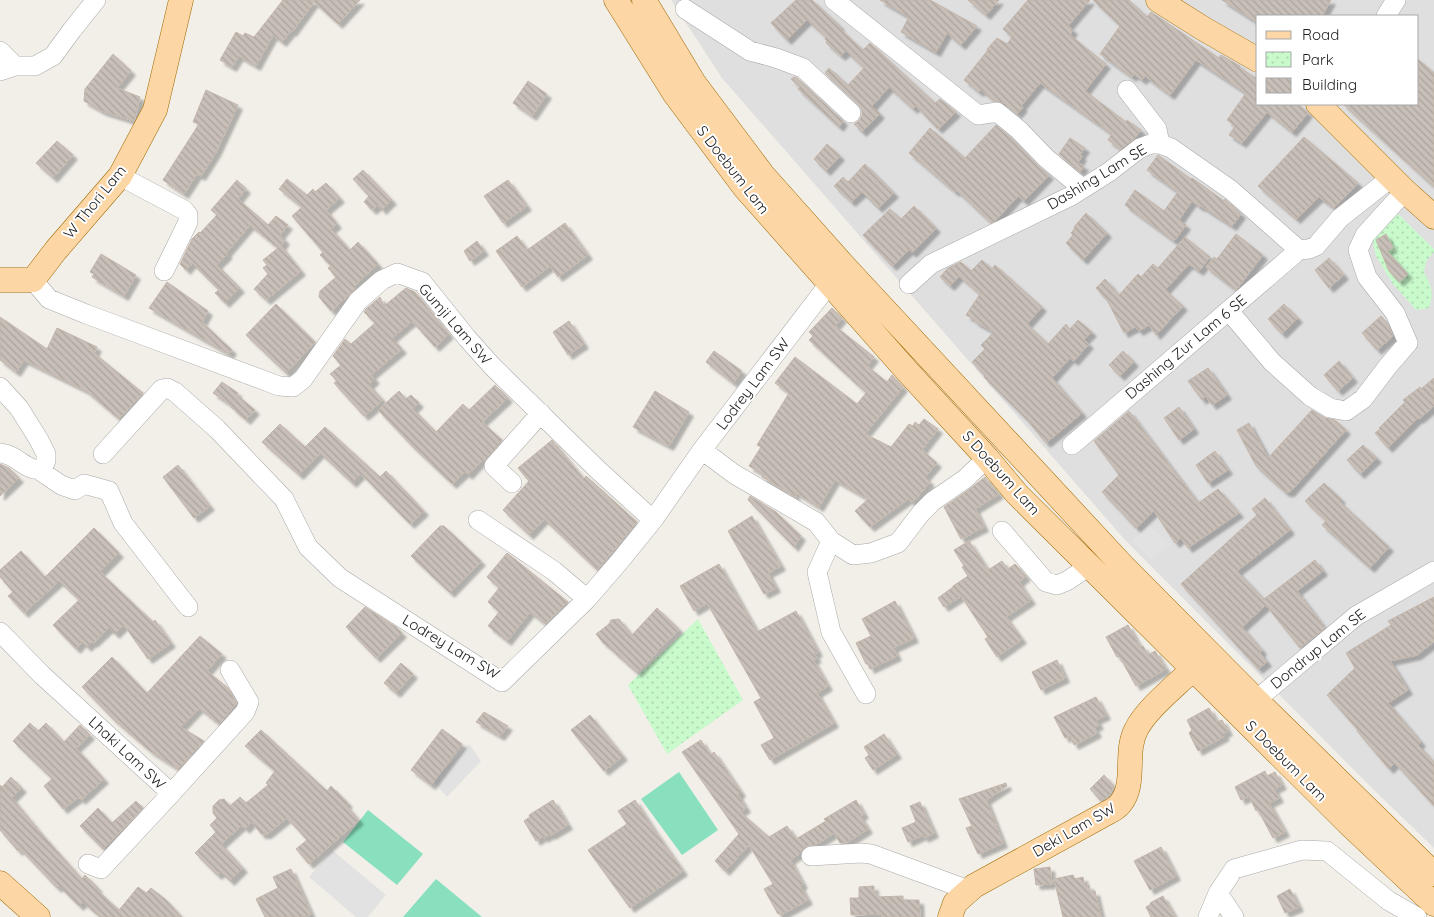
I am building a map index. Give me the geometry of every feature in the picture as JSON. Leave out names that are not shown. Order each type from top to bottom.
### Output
[{"type":"main road","name":"W Thori Lam","points":[[33,280],[56,250],[120,176],[155,110],[180,0]]},
{"type":"main road","name":"S Doebum Lam","points":[[616,0],[674,93],[745,188],[1017,494],[1351,826],[1434,905]]},
{"type":"main road","name":"S Doebum Lam","points":[[644,0],[694,83],[763,175],[845,268],[1122,565],[1256,700],[1434,874]]},
{"type":"main road","points":[[1158,0],[1204,30],[1256,59]]},
{"type":"main road","points":[[1319,105],[1434,217]]},
{"type":"main road","points":[[0,280],[33,280]]},
{"type":"main road","name":"Deki Lam SW","points":[[950,917],[955,903],[974,886],[1120,805],[1128,790],[1132,738],[1137,727],[1147,713],[1194,668]]},
{"type":"main road","points":[[0,883],[38,917]]},
{"type":"street","points":[[0,50],[8,69],[35,66],[53,56],[96,0]]},
{"type":"street","points":[[834,0],[978,115],[997,112],[1020,130],[1046,158],[1082,188]]},
{"type":"street","points":[[1387,15],[1396,0]]},
{"type":"street","points":[[660,28],[688,4],[750,51],[803,68],[851,113]]},
{"type":"street","points":[[1126,90],[1157,129],[1160,144]]},
{"type":"street","name":"Dashing Lam SE","points":[[909,284],[931,264],[1070,196],[1108,172],[1140,148],[1151,144],[1160,144],[1171,148],[1231,190],[1299,250]]},
{"type":"street","points":[[120,176],[184,210],[188,215],[188,222],[164,271]]},
{"type":"street","points":[[1299,250],[1309,250],[1316,246],[1340,218],[1399,184]]},
{"type":"street","points":[[1228,311],[1272,362],[1310,396],[1330,408],[1346,411],[1364,399],[1388,366],[1408,343],[1395,313],[1367,277],[1358,250],[1365,235],[1399,184]]},
{"type":"street","name":"Dashing Zur Lam 6 SE","points":[[1072,445],[1299,250]]},
{"type":"street","name":"Gumji Lam SW","points":[[33,280],[49,299],[111,324],[280,386],[293,387],[303,379],[358,301],[382,280],[398,273],[422,282],[492,366],[597,469],[653,520]]},
{"type":"street","name":"Lodrey Lam SW","points":[[102,454],[162,388],[175,392],[217,429],[284,498],[308,547],[340,578],[502,682],[587,599],[653,520],[702,450],[829,284]]},
{"type":"street","points":[[0,387],[19,408],[46,454],[46,460],[42,469],[39,470]]},
{"type":"street","points":[[512,484],[494,466],[541,413]]},
{"type":"street","points":[[702,450],[734,474],[816,522],[831,541],[852,555],[871,553],[898,543],[921,512],[932,501],[965,479],[987,458]]},
{"type":"street","points":[[0,453],[14,457],[30,468],[39,470],[61,485],[75,490],[84,484],[109,491],[124,523],[188,607]]},
{"type":"street","points":[[478,520],[554,571],[587,599]]},
{"type":"street","points":[[1002,531],[1046,582],[1057,585],[1067,581],[1089,566]]},
{"type":"street","points":[[831,541],[818,572],[827,615],[831,632],[866,694]]},
{"type":"street","name":"Dondrup Lam SE","points":[[1256,700],[1356,616],[1434,571]]},
{"type":"street","name":"Lhaki Lam SW","points":[[0,632],[42,675],[171,793],[101,869],[88,864]]},
{"type":"street","points":[[171,793],[245,712],[249,702],[230,670]]},
{"type":"street","points":[[1208,917],[1218,893],[1234,868],[1302,850],[1327,851],[1389,901],[1417,917]]},
{"type":"street","points":[[811,856],[871,854],[960,887],[966,892]]},
{"type":"street","points":[[1218,893],[1234,917]]},
{"type":"street","points":[[1424,917],[1434,905]]},
{"type":"shaded area","points":[[671,0],[1434,0],[1434,848],[1125,540],[722,78]]},
{"type":"shaded area","points":[[1148,525],[1170,544],[1151,559],[1131,541]]},
{"type":"shaded area","points":[[469,744],[481,761],[447,797],[433,781]]},
{"type":"shaded area","points":[[332,850],[386,895],[368,917],[356,917],[309,877]]},
{"type":"green space","points":[[1396,212],[1434,249],[1434,252],[1426,261],[1424,272],[1431,290],[1429,308],[1416,310],[1393,284],[1376,256],[1371,233]]},
{"type":"green space","points":[[698,619],[743,700],[667,754],[628,685]]},
{"type":"green space","points":[[679,772],[718,830],[682,855],[641,799]]},
{"type":"green space","points":[[368,810],[423,854],[397,885],[343,842]]},
{"type":"green space","points":[[436,879],[482,917],[403,917]]},
{"type":"building","points":[[283,0],[360,0],[338,24],[314,2],[292,32],[282,42],[273,35],[256,66],[239,56],[232,67],[220,60],[236,32],[243,36],[245,33],[254,37]]},
{"type":"building","points":[[796,0],[812,0],[863,50],[870,43],[935,103],[940,99],[956,112],[938,129],[916,106],[913,109],[889,87],[872,106],[880,114],[862,132],[854,124],[862,116],[862,110],[859,105],[825,73],[829,68],[848,85],[864,68],[846,51],[841,56],[826,43],[826,37],[807,20],[787,40],[771,23]]},
{"type":"building","points":[[880,0],[930,0],[977,26],[961,45],[947,33],[936,52],[901,32],[909,17]]},
{"type":"building","points":[[968,0],[999,0],[986,15]]},
{"type":"building","points":[[1028,0],[1090,0],[1068,26],[1073,30],[1070,35],[1106,64],[1085,91],[1126,122],[1127,120],[1141,130],[1135,138],[1120,149],[1108,140],[1112,134],[1040,83],[1021,106],[1023,107],[1017,114],[1004,103],[995,101],[981,90],[979,92],[964,80],[997,38],[1007,44],[1012,37],[1003,29]]},
{"type":"building","points":[[1093,0],[1129,0],[1147,17],[1151,12],[1219,58],[1221,55],[1240,66],[1256,78],[1256,105],[1299,105],[1308,113],[1292,132],[1267,112],[1242,143],[1229,135],[1235,126],[1227,120],[1246,93],[1196,60],[1170,95],[1145,76],[1142,80],[1134,74],[1132,77],[1100,54],[1120,26]]},
{"type":"building","points":[[1222,0],[1331,0],[1323,15],[1256,15],[1256,22]]},
{"type":"building","points":[[113,54],[131,71],[117,88],[140,97],[134,121],[102,111],[84,101],[85,89]]},
{"type":"building","points":[[1419,60],[1434,73],[1434,187],[1344,105],[1419,105]]},
{"type":"building","points":[[794,77],[843,121],[839,127],[798,89],[800,87],[791,79]]},
{"type":"building","points":[[528,81],[547,94],[532,116],[513,103]]},
{"type":"building","points":[[206,90],[238,105],[216,152],[201,176],[197,174],[184,194],[163,180],[199,124],[193,122]]},
{"type":"building","points":[[996,125],[1049,175],[1024,201],[1018,196],[991,223],[956,190],[955,192],[909,153],[930,128],[965,158]]},
{"type":"building","points":[[1304,137],[1358,183],[1334,208],[1319,197],[1296,219],[1258,186]]},
{"type":"building","points":[[1070,138],[1085,148],[1080,155],[1082,156],[1078,163],[1084,166],[1080,172],[1059,154]]},
{"type":"building","points":[[57,141],[73,155],[53,178],[36,163]]},
{"type":"building","points":[[827,144],[840,156],[826,171],[814,159]]},
{"type":"building","points":[[1158,155],[1224,201],[1225,199],[1241,214],[1232,226],[1192,201],[1179,220],[1186,225],[1174,241],[1125,205],[1135,190],[1164,211],[1178,192],[1147,170]]},
{"type":"building","points":[[865,164],[894,193],[878,208],[862,192],[851,202],[834,186],[843,177],[848,182]]},
{"type":"building","points":[[363,170],[392,200],[382,210],[378,205],[372,210],[364,202],[369,196],[353,179]]},
{"type":"building","points":[[287,179],[307,195],[313,189],[315,192],[326,183],[340,198],[326,210],[337,224],[331,229],[350,250],[358,242],[378,264],[331,311],[319,297],[320,291],[336,277],[328,268],[331,266],[320,255],[323,252],[292,216],[302,207],[279,189]]},
{"type":"building","points":[[237,180],[246,189],[238,199],[268,225],[276,216],[288,225],[280,235],[285,240],[281,246],[301,271],[266,300],[254,289],[268,274],[263,268],[267,265],[263,260],[278,248],[250,225],[217,265],[240,288],[225,303],[215,293],[219,290],[192,263],[186,270],[180,264],[192,239],[217,215],[211,210]]},
{"type":"building","points":[[508,180],[527,206],[503,223],[484,196]]},
{"type":"building","points":[[914,206],[936,228],[912,253],[909,250],[892,266],[863,235],[890,209],[901,219]]},
{"type":"building","points":[[1086,213],[1107,233],[1083,260],[1066,243],[1073,235],[1071,233],[1074,227]]},
{"type":"building","points":[[565,223],[588,255],[558,277],[550,266],[522,287],[496,251],[517,236],[527,250]]},
{"type":"building","points":[[1236,234],[1263,255],[1236,290],[1206,267],[1214,257],[1217,259]]},
{"type":"building","points":[[1386,234],[1393,248],[1387,251],[1408,274],[1399,282],[1389,271],[1376,240]]},
{"type":"building","points":[[1185,237],[1210,257],[1199,271],[1189,264],[1165,290],[1183,306],[1156,335],[1149,325],[1139,331],[1135,327],[1124,333],[1107,300],[1096,288],[1105,279],[1119,295],[1138,274],[1141,277],[1153,264],[1158,268]]},
{"type":"building","points":[[477,241],[484,251],[470,261],[464,251]]},
{"type":"building","points":[[101,254],[136,275],[124,296],[92,277],[94,274],[90,272]]},
{"type":"building","points":[[1329,258],[1344,275],[1329,288],[1315,270]]},
{"type":"building","points":[[982,260],[992,269],[995,265],[1042,307],[1027,324],[1048,344],[1066,324],[1070,329],[1078,320],[1092,332],[1084,340],[1089,344],[1074,361],[1070,358],[1052,378],[1082,413],[1046,443],[1028,421],[984,377],[972,362],[985,349],[981,345],[994,332],[966,315],[980,294],[959,276],[950,286],[940,277],[948,268],[961,262],[971,271]]},
{"type":"building","points":[[167,282],[208,311],[202,322],[232,350],[229,354],[149,308]]},
{"type":"building","points":[[406,288],[415,292],[449,334],[435,347],[412,321],[392,338],[402,349],[371,375],[375,379],[369,385],[383,400],[364,416],[334,383],[337,381],[330,374],[341,365],[333,356],[345,339],[351,344],[375,323],[364,312],[366,309],[380,297],[384,306]]},
{"type":"building","points":[[276,304],[315,342],[286,373],[246,335]]},
{"type":"building","points":[[1284,304],[1298,318],[1282,334],[1268,319]]},
{"type":"building","points":[[832,308],[842,318],[835,326],[874,357],[867,366],[887,382],[892,375],[903,387],[865,434],[891,447],[909,424],[913,426],[915,422],[919,425],[924,419],[938,429],[922,450],[937,463],[925,477],[930,482],[914,501],[908,499],[870,527],[855,511],[868,499],[835,480],[819,507],[793,491],[796,497],[762,477],[764,475],[749,466],[761,447],[757,445],[789,393],[775,383],[795,357],[857,404],[866,393],[809,340],[813,336],[809,332]]},
{"type":"building","points":[[1381,316],[1387,323],[1393,336],[1377,350],[1362,333]]},
{"type":"building","points":[[0,317],[47,349],[57,328],[97,347],[94,353],[143,393],[119,419],[85,390],[24,360],[16,372],[0,360]]},
{"type":"building","points":[[569,321],[584,344],[568,355],[553,332]]},
{"type":"building","points":[[714,351],[742,371],[733,383],[706,362]]},
{"type":"building","points":[[1123,351],[1134,362],[1120,376],[1109,365]]},
{"type":"building","points":[[1339,361],[1353,378],[1338,391],[1324,375]]},
{"type":"building","points":[[1208,368],[1227,395],[1212,405],[1206,396],[1202,400],[1188,381]]},
{"type":"building","points":[[1434,378],[1434,406],[1418,418],[1388,448],[1375,433],[1405,402],[1403,400]]},
{"type":"building","points":[[222,382],[238,393],[236,394],[255,410],[246,420],[232,406],[213,393]]},
{"type":"building","points":[[495,385],[508,398],[482,422],[502,440],[484,462],[482,460],[468,475],[465,472],[452,484],[378,410],[399,391],[406,399],[411,395],[419,403],[413,409],[436,432],[463,404],[469,410]]},
{"type":"building","points":[[655,391],[689,412],[669,446],[633,427]]},
{"type":"building","points":[[1179,407],[1194,429],[1179,440],[1164,418]]},
{"type":"building","points":[[1312,410],[1325,418],[1335,420],[1346,430],[1290,492],[1285,492],[1256,466],[1237,430],[1249,423],[1268,458]]},
{"type":"building","points":[[1129,411],[1198,503],[1218,489],[1239,513],[1188,548],[1181,538],[1175,543],[1154,511],[1136,528],[1102,492],[1119,475],[1094,441]]},
{"type":"building","points":[[280,424],[305,447],[325,427],[380,477],[386,471],[424,511],[410,524],[361,474],[352,483],[320,453],[299,475],[262,442]]},
{"type":"building","points":[[552,440],[584,479],[586,476],[637,522],[597,570],[544,519],[529,535],[503,510],[529,481],[518,468]]},
{"type":"building","points":[[1363,445],[1377,458],[1360,474],[1347,460]]},
{"type":"building","points":[[1215,451],[1228,470],[1208,483],[1196,465]]},
{"type":"building","points":[[0,464],[9,468],[19,478],[0,496]]},
{"type":"building","points":[[178,465],[210,506],[194,518],[163,477]]},
{"type":"building","points":[[985,477],[999,494],[975,509],[984,527],[961,539],[944,507]]},
{"type":"building","points":[[1324,483],[1341,499],[1339,501],[1389,547],[1370,568],[1322,525],[1326,521],[1305,501]]},
{"type":"building","points":[[750,496],[776,512],[801,536],[794,547],[748,500]]},
{"type":"building","points":[[1265,498],[1290,530],[1237,571],[1264,599],[1315,560],[1323,571],[1297,591],[1325,628],[1300,648],[1266,605],[1242,627],[1262,650],[1260,653],[1267,662],[1258,669],[1181,584],[1257,515],[1252,509]]},
{"type":"building","points":[[752,516],[781,566],[768,573],[776,588],[764,594],[728,531]]},
{"type":"building","points":[[440,526],[444,526],[481,561],[450,593],[411,556]]},
{"type":"building","points":[[94,528],[119,553],[100,572],[153,622],[155,620],[171,643],[148,659],[124,625],[115,634],[109,628],[87,647],[82,642],[76,649],[53,625],[79,600],[59,581],[24,613],[8,596],[13,592],[0,577],[0,570],[21,551],[45,577]]},
{"type":"building","points":[[969,541],[988,570],[1002,561],[1008,569],[1015,564],[1026,576],[1019,582],[1031,600],[1006,617],[1022,639],[997,657],[985,639],[988,637],[961,596],[944,607],[938,598],[968,576],[954,550]]},
{"type":"building","points":[[507,553],[568,602],[545,624],[530,612],[507,641],[488,626],[499,612],[488,602],[499,588],[487,577]]},
{"type":"building","points":[[719,564],[757,632],[796,611],[818,652],[814,654],[817,658],[813,660],[828,686],[817,693],[834,723],[770,760],[761,745],[774,738],[754,702],[761,698],[707,603],[694,611],[680,586]]},
{"type":"building","points":[[1434,597],[1434,642],[1417,655],[1390,661],[1408,690],[1388,703],[1421,742],[1418,745],[1434,762],[1434,806],[1395,763],[1389,769],[1327,695],[1355,668],[1346,653],[1391,625],[1388,621]]},
{"type":"building","points":[[895,601],[914,638],[893,648],[897,656],[870,669],[856,643],[871,636],[862,619]]},
{"type":"building","points":[[365,607],[402,633],[376,658],[346,627]]},
{"type":"building","points":[[657,608],[679,629],[637,673],[604,644],[596,634],[609,624],[611,620],[619,619],[632,635]]},
{"type":"building","points":[[1128,625],[1140,647],[1143,646],[1148,655],[1155,651],[1166,669],[1136,686],[1106,637]]},
{"type":"building","points":[[200,636],[222,654],[207,671],[228,688],[236,703],[219,724],[199,708],[181,727],[204,741],[178,769],[150,751],[114,720],[82,687],[112,657],[147,693]]},
{"type":"building","points":[[1057,660],[1065,678],[1041,690],[1032,672]]},
{"type":"building","points":[[401,663],[413,674],[396,693],[384,683]]},
{"type":"building","points":[[1096,697],[1106,715],[1096,720],[1099,725],[1094,727],[1097,733],[1074,745],[1070,736],[1065,738],[1054,717]]},
{"type":"building","points":[[1209,708],[1217,722],[1222,720],[1228,731],[1223,734],[1225,736],[1198,751],[1189,733],[1192,730],[1187,720]]},
{"type":"building","points":[[484,712],[508,726],[500,736],[476,722]]},
{"type":"building","points":[[590,715],[623,756],[604,771],[571,730]]},
{"type":"building","points":[[30,723],[38,731],[46,723],[64,742],[80,725],[90,735],[76,748],[104,779],[81,800],[79,797],[63,809],[44,786],[52,779],[13,741]]},
{"type":"building","points":[[442,729],[462,744],[431,785],[411,770]]},
{"type":"building","points":[[261,730],[327,791],[331,786],[348,803],[346,805],[359,820],[309,864],[296,849],[307,840],[287,818],[267,834],[261,834],[252,822],[245,829],[242,825],[221,844],[243,868],[230,881],[221,872],[217,875],[195,853],[216,832],[210,825],[217,818],[213,813],[213,806],[219,800],[224,799],[230,806],[240,797],[246,803],[268,785],[266,783],[275,771],[245,746]]},
{"type":"building","points":[[884,734],[897,754],[873,770],[865,758],[869,755],[864,747]]},
{"type":"building","points":[[701,740],[710,755],[714,752],[741,792],[738,795],[746,808],[740,812],[769,837],[787,826],[796,839],[826,821],[824,819],[856,800],[864,814],[860,816],[868,829],[846,843],[840,843],[834,833],[815,845],[805,846],[800,853],[790,860],[803,884],[800,886],[808,900],[781,915],[780,913],[778,914],[764,889],[773,884],[749,845],[725,871],[715,861],[739,834],[682,752]]},
{"type":"building","points":[[1265,771],[1267,776],[1275,772],[1282,785],[1274,789],[1279,798],[1269,803],[1285,832],[1273,838],[1249,796],[1241,800],[1235,787]]},
{"type":"building","points":[[1104,775],[1114,786],[1109,796],[1101,801],[1090,789]]},
{"type":"building","points":[[11,777],[22,788],[12,798],[82,879],[85,875],[98,888],[96,889],[119,910],[138,887],[146,893],[151,888],[165,899],[182,917],[100,917],[83,902],[79,906],[59,886],[57,888],[20,849],[18,851],[0,830],[0,785],[2,787]]},
{"type":"building","points":[[1006,783],[1007,786],[986,800],[1003,843],[978,854],[966,828],[972,826],[959,799]]},
{"type":"building","points":[[553,800],[568,825],[536,841],[524,821],[530,817],[529,815]]},
{"type":"building","points":[[635,800],[683,871],[630,908],[588,850],[627,824],[618,811]]},
{"type":"building","points":[[136,801],[143,808],[103,849],[80,826],[98,808],[112,823]]},
{"type":"building","points":[[920,802],[934,833],[924,838],[923,835],[908,842],[902,828],[916,822],[910,806]]},
{"type":"building","points":[[1161,847],[1176,876],[1150,890],[1134,861]]},
{"type":"building","points":[[1050,867],[1052,884],[1036,885],[1034,869]]},
{"type":"building","points":[[291,869],[311,914],[304,917],[265,917],[256,899],[278,888],[273,877]]},
{"type":"building","points":[[1073,875],[1075,879],[1083,877],[1085,886],[1089,885],[1090,893],[1095,891],[1101,917],[1063,917],[1054,879]]},
{"type":"building","points":[[874,886],[874,894],[877,894],[877,897],[903,896],[903,900],[919,900],[920,917],[882,917],[882,914],[851,915],[850,898],[859,898],[859,887]]},
{"type":"building","points":[[1290,889],[1299,907],[1285,913],[1277,896]]},
{"type":"building","points":[[1163,896],[1175,917],[1151,917],[1146,907]]}]
